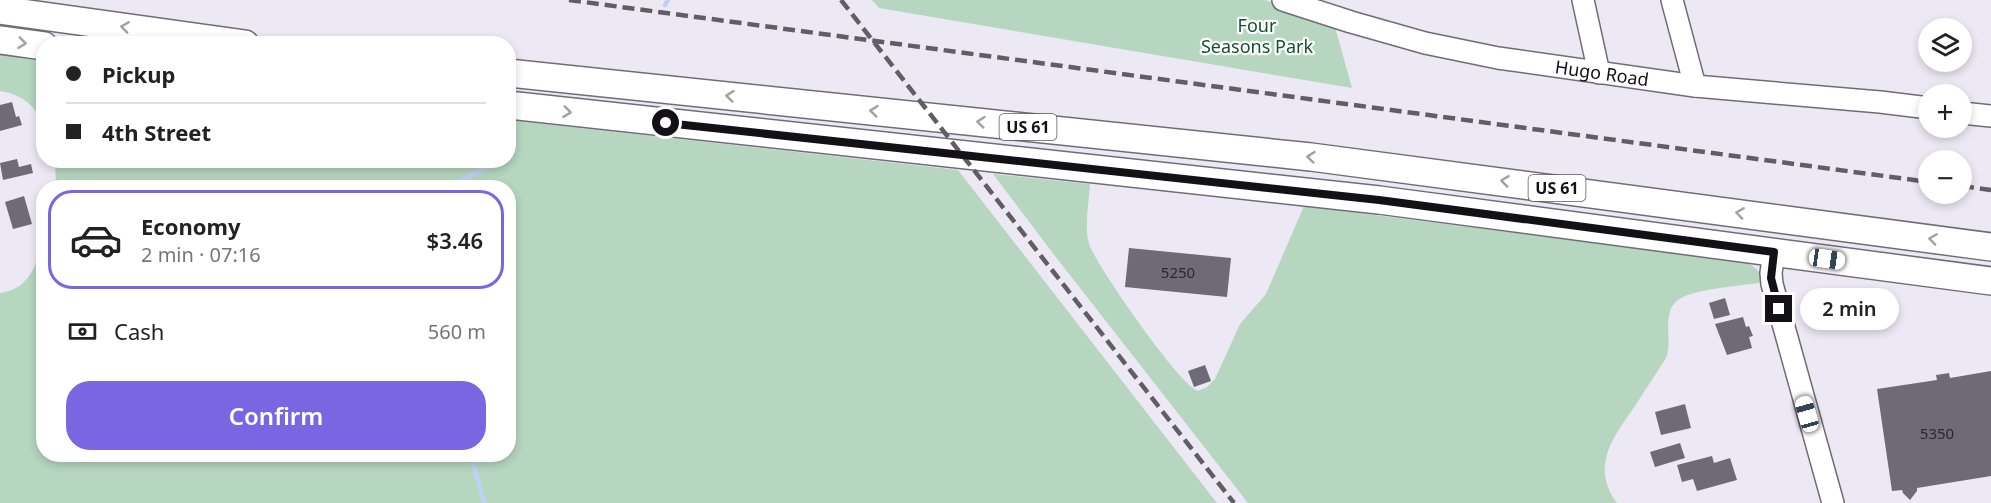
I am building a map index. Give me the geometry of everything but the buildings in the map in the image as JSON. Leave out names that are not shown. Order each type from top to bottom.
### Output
[{"type":"main road","points":[[0,9],[189,36]]},
{"type":"main road","points":[[0,40],[36,45]]},
{"type":"main road","name":"US 61","points":[[516,74],[1311,157],[1991,247]]},
{"type":"main road","name":"US 61","points":[[516,106],[1379,200],[1991,281]]},
{"type":"street","name":"Hugo Road","points":[[1283,0],[1425,43],[1498,58],[1695,86],[1918,107]]},
{"type":"street","points":[[1582,0],[1599,73]]},
{"type":"street","points":[[1672,0],[1695,86]]},
{"type":"street","points":[[1972,114],[1991,116]]},
{"type":"street","points":[[1774,252],[1772,284],[1833,503]]},
{"type":"green space","name":"Four Seasons Park","points":[[872,0],[1265,0],[1335,27],[1352,88],[879,8]]},
{"type":"green space","points":[[0,55],[36,59],[36,112],[26,101],[0,91]]},
{"type":"green space","points":[[516,121],[958,170],[1217,503],[0,503],[0,293],[23,283],[36,264],[36,462],[516,462],[516,180],[56,180],[55,168],[516,168]]},
{"type":"green space","points":[[993,174],[1090,184],[1087,230],[1089,244],[1095,256],[1157,348],[1188,384],[1198,391],[1207,387],[1215,379],[1240,324],[1266,294],[1304,206],[1743,262],[1756,269],[1765,282],[1699,292],[1681,298],[1673,306],[1668,324],[1666,358],[1619,429],[1608,453],[1605,477],[1609,490],[1617,503],[1248,503]]},
{"type":"waterway","points":[[665,5],[668,0]]},
{"type":"waterway","points":[[463,180],[484,168]]},
{"type":"waterway","points":[[473,462],[484,503]]},
{"type":"railway","points":[[569,0],[1918,181]]},
{"type":"railway","points":[[841,0],[1234,503]]},
{"type":"railway","points":[[1972,187],[1991,190]]},
{"type":"route","points":[[666,123],[1379,200],[1774,252],[1771,278],[1779,309]]}]
